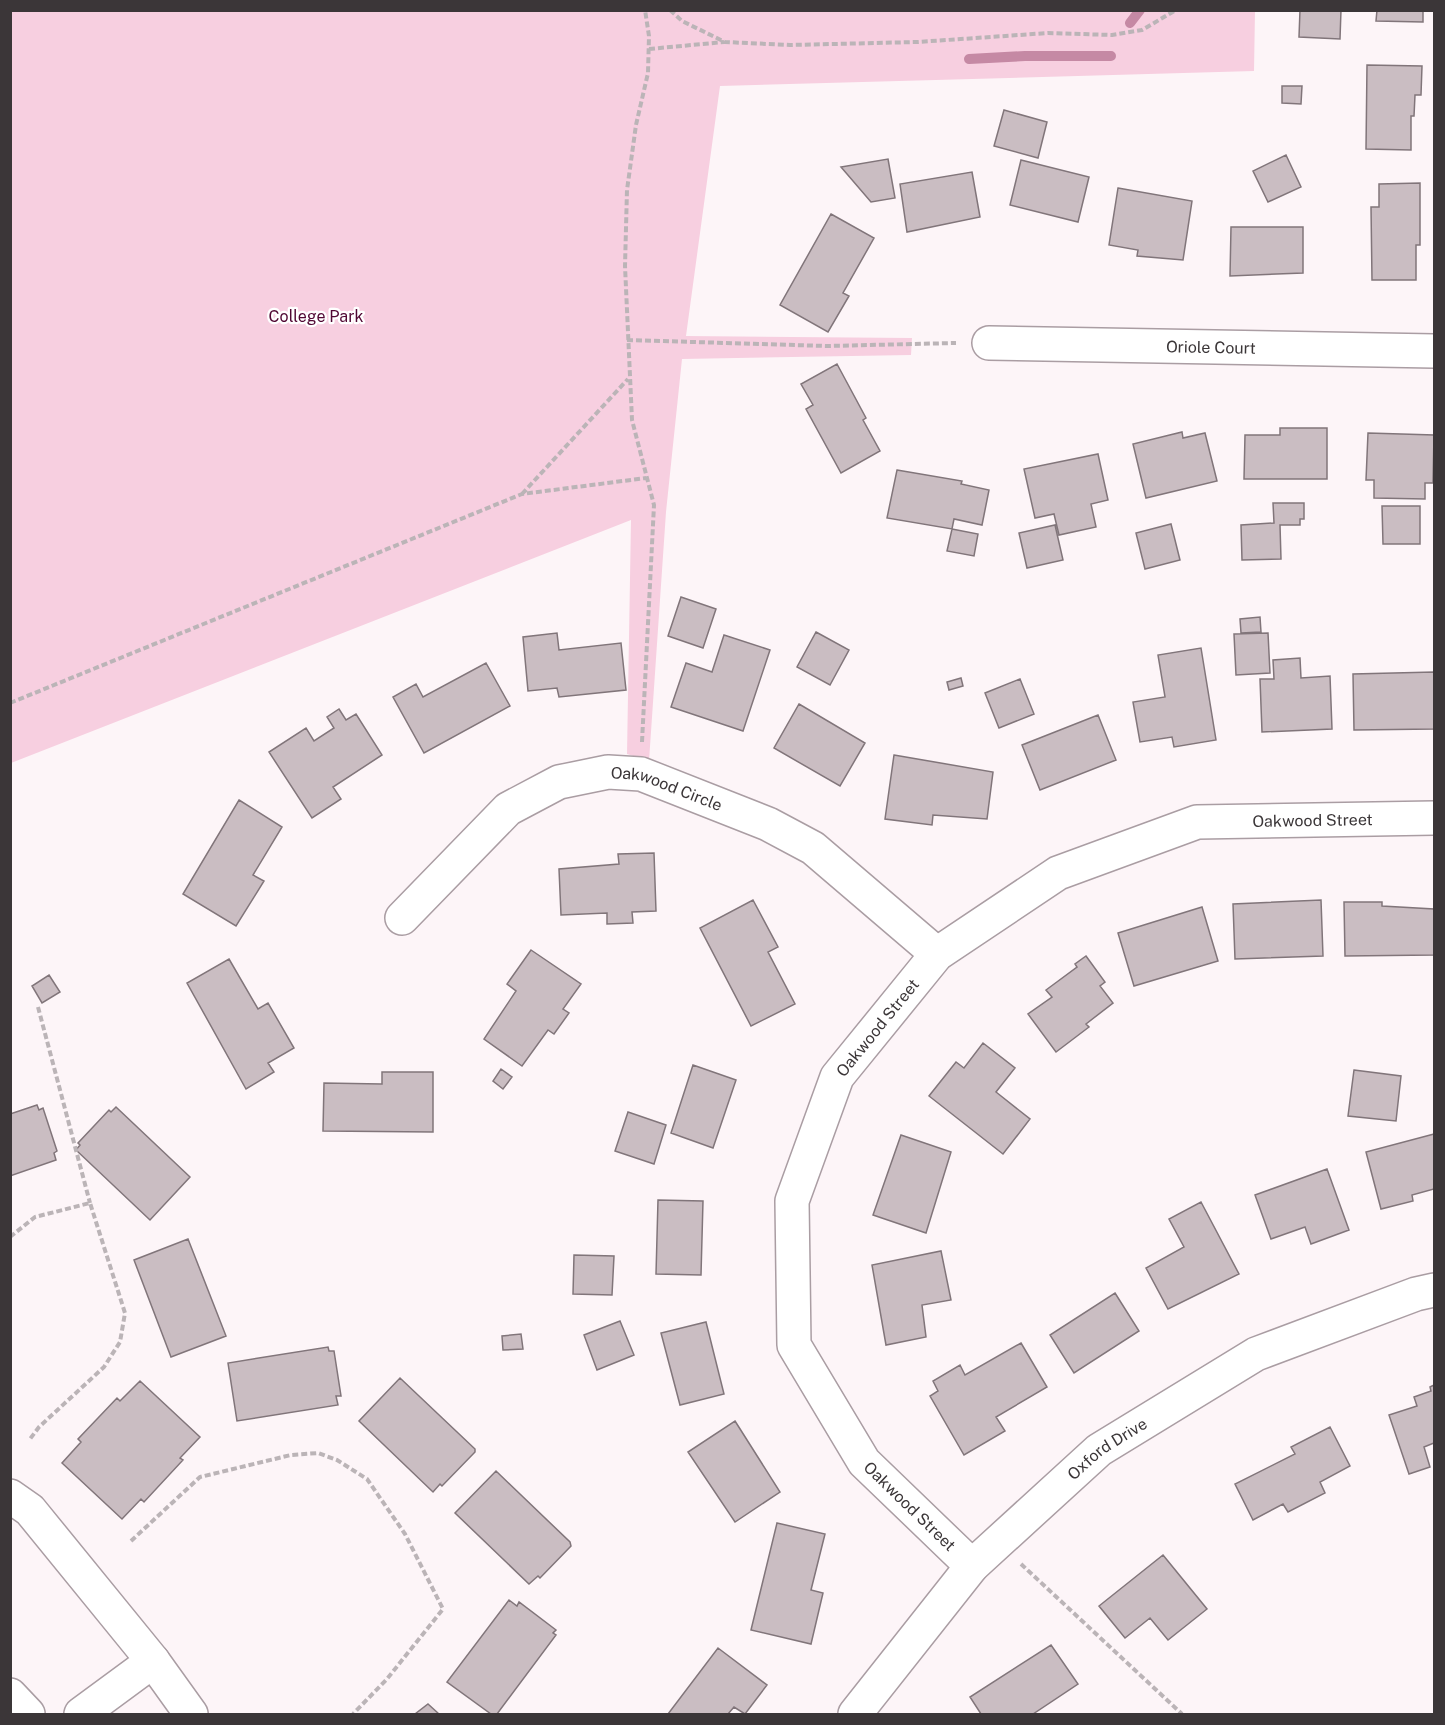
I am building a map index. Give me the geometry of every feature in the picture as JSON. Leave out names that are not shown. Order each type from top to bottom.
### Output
[{"type":"street","name":"Oriole Court","points":[[989,343],[1434,351]]},
{"type":"street","name":"Oakwood Circle","points":[[402,918],[508,809],[559,782],[608,772],[641,774],[768,824],[813,848],[936,954]]},
{"type":"street","name":"Oakwood Street","points":[[972,1566],[864,1462],[794,1345],[792,1202],[837,1077],[936,954],[1058,873],[1197,822],[1434,818]]},
{"type":"street","name":"Oxford Drive","points":[[855,1714],[972,1566],[1099,1450],[1256,1354],[1416,1294],[1434,1290]]},
{"type":"street","points":[[10,1496],[30,1510],[153,1661],[190,1714]]},
{"type":"street","points":[[81,1714],[153,1661]]},
{"type":"street","points":[[10,1695],[28,1714]]},
{"type":"path","points":[[641,774],[642,699],[654,505],[632,420],[628,378],[627,190],[636,125],[648,74],[649,49],[645,10]]},
{"type":"path","points":[[670,10],[682,21],[725,42]]},
{"type":"path","points":[[649,49],[725,42],[790,45],[918,42],[1048,33],[1112,35],[1142,30],[1176,10]]},
{"type":"path","points":[[627,340],[827,346],[989,343]]},
{"type":"path","points":[[522,494],[628,378]]},
{"type":"path","points":[[10,703],[522,494],[646,478]]},
{"type":"path","points":[[30,1439],[39,1427],[104,1367],[120,1342],[125,1313],[90,1203],[38,1007]]},
{"type":"path","points":[[10,1236],[35,1217],[90,1203]]},
{"type":"path","points":[[131,1541],[200,1477],[291,1455],[318,1453],[337,1460],[367,1479],[405,1534],[443,1609],[387,1679],[353,1714]]},
{"type":"path","points":[[1016,1559],[1182,1714]]},
{"type":"green space","name":"College Park","points":[[11,11],[1255,11],[1254,71],[720,86],[686,336],[912,338],[911,355],[682,359],[666,512],[649,761],[627,754],[631,520],[11,763]]},
{"type":"building","points":[[1300,10],[1341,10],[1340,39],[1299,37]]},
{"type":"building","points":[[1377,10],[1423,10],[1423,22],[1376,21]]},
{"type":"building","points":[[1367,65],[1422,66],[1421,95],[1415,95],[1414,116],[1411,116],[1411,150],[1366,149]]},
{"type":"building","points":[[1282,86],[1302,86],[1301,104],[1282,103]]},
{"type":"building","points":[[1004,110],[1047,122],[1038,158],[994,146]]},
{"type":"building","points":[[1286,155],[1301,187],[1268,202],[1253,171]]},
{"type":"building","points":[[888,159],[895,198],[871,202],[841,167]]},
{"type":"building","points":[[1021,160],[1089,177],[1078,222],[1010,205]]},
{"type":"building","points":[[972,172],[980,217],[907,232],[900,184]]},
{"type":"building","points":[[1420,183],[1420,245],[1416,245],[1416,280],[1372,280],[1371,207],[1379,207],[1379,184]]},
{"type":"building","points":[[1118,188],[1192,201],[1183,260],[1137,256],[1138,250],[1109,245]]},
{"type":"building","points":[[831,214],[874,238],[843,293],[849,296],[828,332],[780,305]]},
{"type":"building","points":[[1231,227],[1303,227],[1303,273],[1230,276]]},
{"type":"building","points":[[837,364],[866,418],[863,420],[880,451],[841,473],[806,409],[813,405],[801,384]]},
{"type":"building","points":[[1280,428],[1327,428],[1327,479],[1244,479],[1245,435],[1280,435]]},
{"type":"building","points":[[1182,432],[1183,438],[1205,433],[1217,481],[1146,498],[1133,444]]},
{"type":"building","points":[[1368,433],[1434,435],[1433,483],[1425,483],[1425,499],[1374,498],[1374,480],[1366,480]]},
{"type":"building","points":[[1098,454],[1108,500],[1091,504],[1096,527],[1059,535],[1054,514],[1035,518],[1024,469]]},
{"type":"building","points":[[897,470],[962,481],[961,484],[989,490],[982,525],[954,519],[952,529],[887,518]]},
{"type":"building","points":[[1273,503],[1304,503],[1304,519],[1300,519],[1300,525],[1280,525],[1281,559],[1242,560],[1241,525],[1274,523]]},
{"type":"building","points":[[1382,506],[1420,506],[1420,544],[1383,544]]},
{"type":"building","points":[[1171,524],[1180,560],[1145,569],[1136,533]]},
{"type":"building","points":[[1055,525],[1063,560],[1027,568],[1019,533]]},
{"type":"building","points":[[952,529],[978,534],[974,556],[947,551]]},
{"type":"building","points":[[681,597],[716,609],[703,648],[668,636]]},
{"type":"building","points":[[1260,617],[1261,632],[1241,633],[1240,619]]},
{"type":"building","points":[[816,632],[849,650],[830,685],[797,667]]},
{"type":"building","points":[[557,633],[559,650],[621,643],[626,690],[559,697],[557,688],[528,691],[523,637]]},
{"type":"building","points":[[1268,633],[1270,673],[1236,675],[1234,634]]},
{"type":"building","points":[[724,635],[770,650],[743,731],[671,707],[686,663],[712,672]]},
{"type":"building","points":[[1201,648],[1216,740],[1174,747],[1172,737],[1140,742],[1133,702],[1165,697],[1158,655]]},
{"type":"building","points":[[1300,658],[1301,678],[1330,676],[1332,729],[1262,732],[1260,679],[1274,679],[1273,660]]},
{"type":"building","points":[[486,663],[510,706],[424,753],[393,697],[416,684],[423,697]]},
{"type":"building","points":[[1434,672],[1434,729],[1354,730],[1353,674]]},
{"type":"building","points":[[961,678],[963,686],[949,690],[947,682]]},
{"type":"building","points":[[1020,679],[1034,714],[999,728],[985,693]]},
{"type":"building","points":[[799,704],[865,743],[840,786],[774,748]]},
{"type":"building","points":[[339,709],[346,720],[356,714],[382,755],[333,787],[341,799],[312,818],[269,752],[306,728],[314,741],[334,728],[327,717]]},
{"type":"building","points":[[1098,715],[1116,760],[1040,790],[1022,745]]},
{"type":"building","points":[[894,755],[993,772],[987,819],[933,815],[932,825],[885,819]]},
{"type":"building","points":[[239,800],[282,827],[253,875],[264,881],[236,926],[183,894]]},
{"type":"building","points":[[654,853],[656,911],[632,912],[633,923],[607,924],[607,913],[561,915],[559,869],[619,864],[618,854]]},
{"type":"building","points":[[753,900],[778,947],[768,952],[795,1004],[751,1026],[700,928]]},
{"type":"building","points":[[1321,900],[1323,956],[1235,959],[1233,904]]},
{"type":"building","points":[[1344,902],[1382,902],[1382,906],[1434,909],[1434,955],[1345,956]]},
{"type":"building","points":[[1202,907],[1218,961],[1134,986],[1118,933]]},
{"type":"building","points":[[531,950],[581,984],[563,1009],[569,1013],[554,1034],[548,1030],[522,1066],[484,1039],[516,991],[507,984]]},
{"type":"building","points":[[1086,956],[1105,982],[1100,986],[1113,1003],[1086,1024],[1089,1027],[1056,1052],[1028,1014],[1052,997],[1046,990],[1077,967],[1075,964]]},
{"type":"building","points":[[229,959],[258,1009],[268,1003],[294,1048],[268,1063],[274,1072],[246,1089],[187,983]]},
{"type":"building","points":[[49,975],[60,992],[42,1003],[32,986]]},
{"type":"building","points":[[983,1043],[1015,1068],[996,1092],[1030,1119],[1003,1154],[929,1096],[956,1062],[964,1068]]},
{"type":"building","points":[[693,1065],[736,1080],[713,1148],[671,1133]]},
{"type":"building","points":[[501,1069],[512,1077],[503,1089],[493,1081]]},
{"type":"building","points":[[1354,1070],[1401,1076],[1396,1121],[1348,1116]]},
{"type":"building","points":[[382,1072],[433,1072],[433,1132],[323,1131],[324,1083],[382,1084]]},
{"type":"building","points":[[37,1105],[39,1110],[43,1108],[57,1151],[54,1153],[56,1160],[10,1176],[10,1114]]},
{"type":"building","points":[[116,1107],[190,1177],[150,1220],[76,1150],[80,1145],[78,1143],[109,1110],[111,1112]]},
{"type":"building","points":[[628,1112],[666,1125],[654,1164],[615,1151]]},
{"type":"building","points":[[1434,1134],[1434,1189],[1412,1195],[1413,1201],[1381,1209],[1366,1152]]},
{"type":"building","points":[[901,1135],[951,1152],[926,1233],[873,1215]]},
{"type":"building","points":[[1327,1169],[1349,1230],[1311,1244],[1305,1227],[1271,1239],[1255,1195]]},
{"type":"building","points":[[658,1200],[703,1201],[701,1275],[656,1274]]},
{"type":"building","points":[[1201,1202],[1239,1274],[1168,1309],[1146,1268],[1184,1247],[1169,1219]]},
{"type":"building","points":[[188,1239],[226,1336],[171,1357],[134,1260]]},
{"type":"building","points":[[941,1251],[951,1300],[922,1305],[926,1337],[886,1345],[872,1265]]},
{"type":"building","points":[[574,1255],[614,1256],[612,1295],[573,1294]]},
{"type":"building","points":[[1115,1293],[1139,1331],[1074,1373],[1050,1335]]},
{"type":"building","points":[[620,1321],[634,1355],[597,1370],[584,1335]]},
{"type":"building","points":[[706,1322],[724,1394],[680,1405],[661,1333]]},
{"type":"building","points":[[521,1334],[523,1349],[503,1350],[502,1336]]},
{"type":"building","points":[[1021,1343],[1047,1387],[996,1417],[1005,1431],[964,1455],[930,1396],[938,1391],[933,1381],[960,1365],[965,1375]]},
{"type":"building","points":[[328,1347],[329,1351],[334,1351],[341,1396],[336,1396],[338,1405],[237,1421],[228,1363]]},
{"type":"building","points":[[400,1378],[475,1449],[475,1452],[442,1486],[440,1484],[433,1492],[359,1421]]},
{"type":"building","points":[[140,1381],[200,1437],[180,1458],[183,1460],[144,1502],[141,1499],[122,1519],[62,1463],[81,1442],[78,1439],[117,1398],[120,1401]]},
{"type":"building","points":[[1434,1385],[1434,1443],[1424,1447],[1430,1467],[1409,1474],[1389,1415],[1417,1406],[1414,1397],[1431,1391],[1430,1387]]},
{"type":"building","points":[[735,1421],[780,1492],[735,1522],[688,1452]]},
{"type":"building","points":[[1330,1427],[1350,1466],[1320,1482],[1325,1493],[1288,1512],[1283,1504],[1253,1520],[1235,1484],[1295,1454],[1291,1447]]},
{"type":"building","points":[[496,1471],[570,1542],[571,1546],[540,1578],[538,1576],[529,1584],[455,1513]]},
{"type":"building","points":[[777,1523],[825,1534],[811,1590],[823,1593],[811,1644],[751,1630]]},
{"type":"building","points":[[1163,1555],[1207,1609],[1168,1640],[1150,1618],[1125,1638],[1099,1606]]},
{"type":"building","points":[[509,1600],[517,1606],[519,1602],[556,1630],[553,1633],[556,1635],[497,1714],[491,1714],[447,1682]]},
{"type":"building","points":[[1051,1645],[1078,1684],[1033,1714],[981,1714],[970,1697]]},
{"type":"building","points":[[718,1648],[767,1685],[745,1714],[734,1707],[728,1714],[668,1714]]},
{"type":"building","points":[[428,1704],[439,1714],[415,1714]]},
{"type":"waterway","points":[[1130,23],[1140,10]]},
{"type":"waterway","points":[[969,59],[1025,56],[1111,56]]}]
